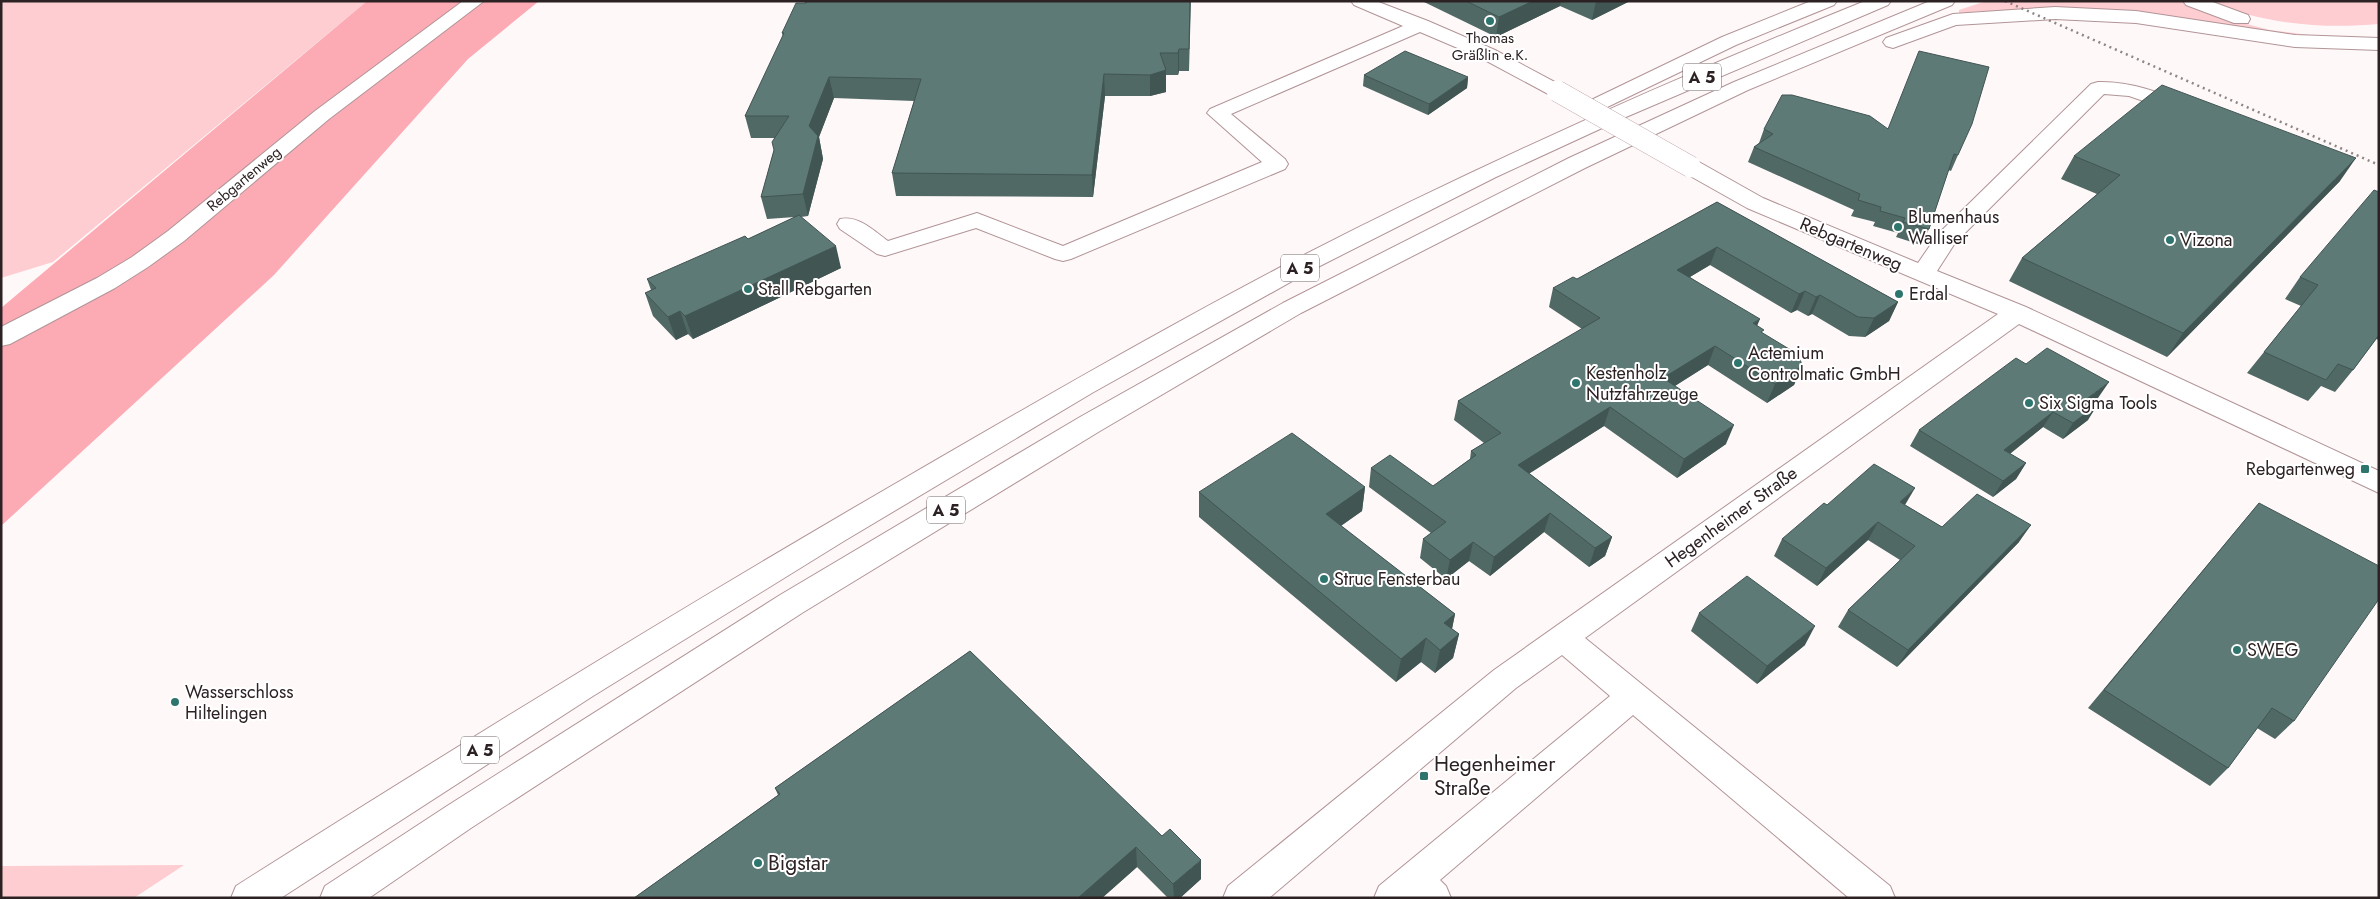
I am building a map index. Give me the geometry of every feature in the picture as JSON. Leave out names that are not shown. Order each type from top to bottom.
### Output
[{"type":"main road","name":"Rebgartenweg","points":[[1,338],[106,283],[140,262],[176,236],[322,115],[475,1]]},
{"type":"main road","name":"Rebgartenweg","points":[[1360,1],[1488,54],[1755,203],[2017,313],[2379,483]]},
{"type":"main road","points":[[1728,41],[1735,30],[1793,1]]},
{"type":"main road","points":[[1523,157],[1552,126],[1728,41],[1828,1]]},
{"type":"main road","name":"A 5","points":[[249,898],[440,774],[713,604],[1130,359],[1358,237],[1523,157],[1801,33],[1882,1]]},
{"type":"main road","name":"A 5","points":[[338,898],[791,604],[1149,390],[1292,308],[1577,163],[1788,66],[1946,1]]},
{"type":"main road","points":[[2192,1],[2229,16],[2278,28],[2335,33],[2379,32]]},
{"type":"main road","points":[[1788,66],[1841,60],[1953,20],[2017,14],[2136,17],[2295,41],[2379,44]]},
{"type":"main road","points":[[848,224],[885,249],[977,220],[1063,254],[1277,164],[1217,113],[1421,25]]},
{"type":"main road","points":[[1923,274],[1946,239],[2098,88],[2110,87],[2134,90],[2206,118]]},
{"type":"main road","name":"Hegenheimer Straße","points":[[1241,898],[1506,678],[2017,313]]},
{"type":"main road","points":[[1562,638],[1877,898]]},
{"type":"main road","points":[[1413,892],[1632,696]]},
{"type":"shaded area","points":[[1,1],[367,1],[53,262],[1,278]]},
{"type":"shaded area","points":[[367,1],[539,1],[468,59],[274,275],[1,526],[1,308]]},
{"type":"shaded area","points":[[1986,1],[2183,1],[2227,19],[2270,30],[2325,37],[2379,37],[2379,40],[2326,38],[2274,34],[2117,16],[2064,12],[2012,10],[1959,13],[1959,10]]},
{"type":"shaded area","points":[[2209,1],[2379,1],[2379,24],[2336,26],[2292,23],[2250,15]]},
{"type":"shaded area","points":[[184,865],[134,898],[1,898],[1,866]]},
{"type":"building","points":[[806,1],[1190,1],[1189,49],[1179,49],[1178,53],[1160,53],[1166,70],[1150,75],[1104,74],[1092,175],[892,173],[921,79],[829,77],[809,126],[818,136],[803,194],[761,197],[774,150],[772,142],[789,116],[745,116],[796,3],[806,3]]},
{"type":"building","points":[[1466,1],[1533,1],[1499,17]]},
{"type":"building","points":[[1405,51],[1468,77],[1429,104],[1364,75]]},
{"type":"building","points":[[1919,51],[1989,67],[1972,124],[1958,155],[1954,154],[1929,229],[1903,222],[1905,218],[1880,211],[1881,207],[1858,200],[1860,194],[1754,147],[1773,134],[1764,129],[1782,95],[1792,95],[1870,116],[1888,129]]},
{"type":"building","name":"Vizona","points":[[2162,85],[2356,158],[2183,333],[2022,258],[2120,175],[2074,156]]},
{"type":"building","points":[[2374,190],[2379,192],[2379,335],[2353,370],[2338,364],[2326,380],[2264,352],[2318,285],[2300,277]]},
{"type":"building","points":[[1717,202],[1898,302],[1874,318],[1858,317],[1820,295],[1816,297],[1805,291],[1799,294],[1717,247],[1677,270],[1760,319],[1753,323],[1764,330],[1761,332],[1799,355],[1802,366],[1775,384],[1715,346],[1663,378],[1734,425],[1684,459],[1610,407],[1518,465],[1612,537],[1595,548],[1550,513],[1494,557],[1473,542],[1450,560],[1423,539],[1446,522],[1371,468],[1390,455],[1433,486],[1476,455],[1471,451],[1501,433],[1458,401],[1600,318],[1553,288],[1573,277],[1577,279]]},
{"type":"building","points":[[799,215],[836,246],[685,316],[680,311],[668,317],[645,293],[656,288],[647,279],[745,236],[748,239]]},
{"type":"building","points":[[2047,348],[2109,382],[2088,398],[2098,404],[2073,423],[2053,412],[2004,450],[2026,463],[2003,481],[1919,430],[2016,358],[2026,364]]},
{"type":"building","name":"Struc Fensterbau","points":[[1292,433],[1365,487],[1326,514],[1455,614],[1444,623],[1459,634],[1440,650],[1426,638],[1401,659],[1199,492]]},
{"type":"building","points":[[1874,464],[1915,488],[1900,502],[1942,527],[1977,494],[2031,525],[1908,650],[1848,610],[1915,546],[1878,522],[1826,568],[1782,539],[1824,503],[1827,505]]},
{"type":"building","name":"SWEG","points":[[2259,503],[2379,566],[2379,599],[2294,721],[2272,708],[2228,768],[2104,690]]},
{"type":"building","points":[[1747,576],[1815,626],[1767,666],[1699,613]]},
{"type":"building","points":[[970,651],[1162,836],[1170,829],[1201,860],[1173,884],[1136,847],[1078,898],[634,898],[780,794],[775,788]]},
{"type":"railway","points":[[2005,1],[2379,165]]},
{"type":"place","name":"Thomas Gräßlin e.K.","points":[[1490,21]]},
{"type":"place","name":"Blumenhaus Walliser","points":[[1898,227]]},
{"type":"place","name":"Vizona","points":[[2170,240]]},
{"type":"place","name":"Stall Rebgarten","points":[[748,289]]},
{"type":"place","name":"Erdal","points":[[1899,294]]},
{"type":"place","name":"Actemium Controlmatic GmbH","points":[[1738,363]]},
{"type":"place","name":"Kestenholz Nutzfahrzeuge","points":[[1576,383]]},
{"type":"place","name":"Six Sigma Tools","points":[[2029,403]]},
{"type":"place","name":"Rebgartenweg","points":[[2365,469]]},
{"type":"place","name":"Struc Fensterbau","points":[[1324,579]]},
{"type":"place","name":"SWEG","points":[[2237,650]]},
{"type":"place","name":"Wasserschloss Hiltelingen","points":[[175,702]]},
{"type":"place","name":"Hegenheimer Straße","points":[[1424,776]]},
{"type":"place","name":"Bigstar","points":[[758,863]]}]
